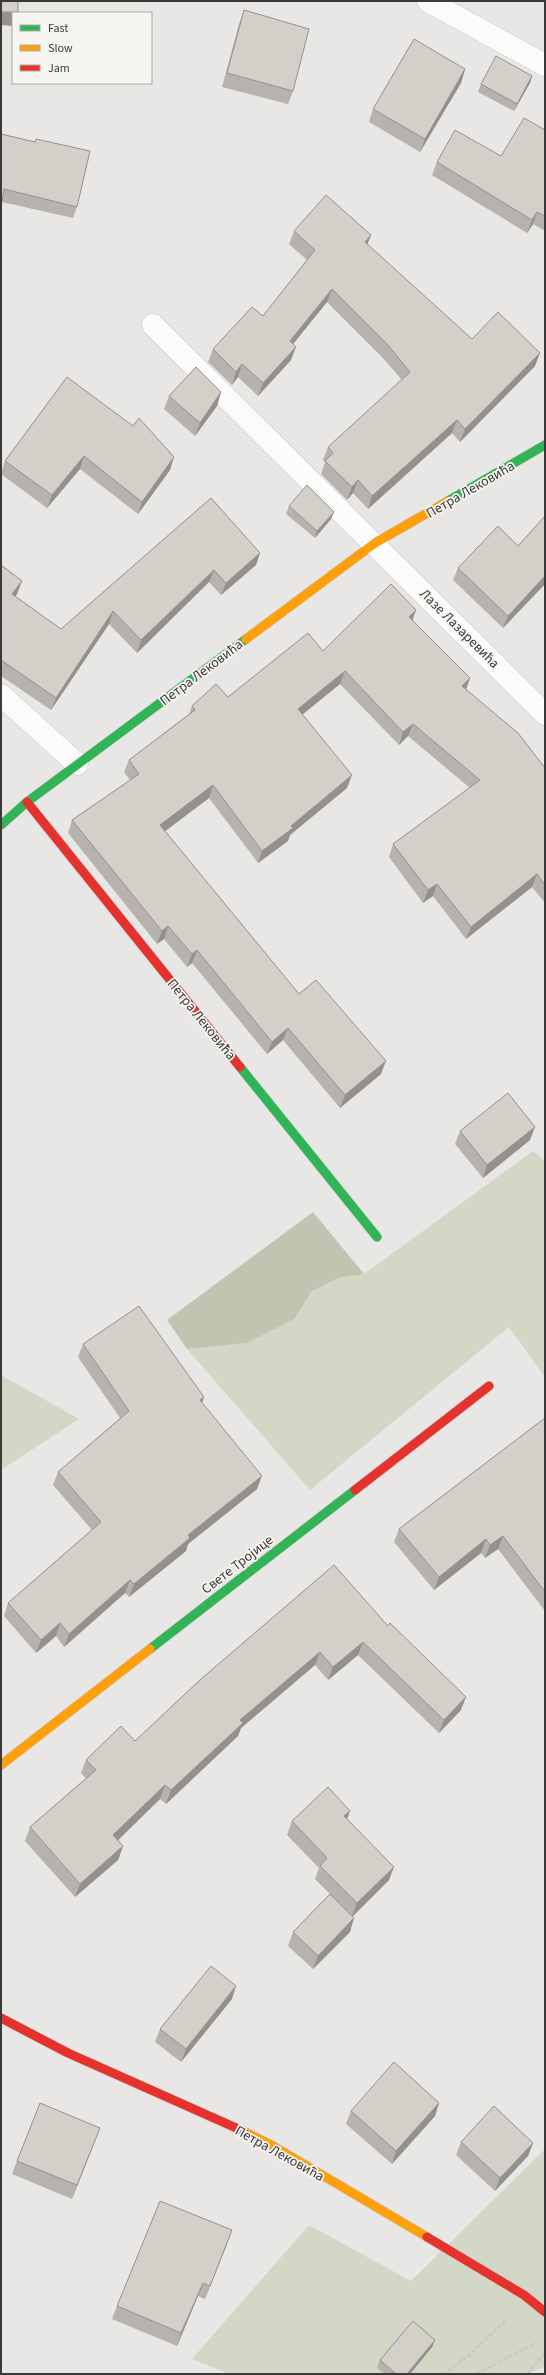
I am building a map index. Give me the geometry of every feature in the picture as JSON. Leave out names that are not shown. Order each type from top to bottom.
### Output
[{"type":"street","points":[[428,1],[545,65]]},
{"type":"street","points":[[153,325],[375,543]]},
{"type":"street","name":"Петра Лековића","points":[[1,825],[26,802],[375,543],[545,445]]},
{"type":"street","name":"Лазе Лазаревића","points":[[375,543],[545,714]]},
{"type":"street","points":[[1,695],[77,764]]},
{"type":"street","name":"Петра Лековића","points":[[26,802],[377,1237]]},
{"type":"street","name":"Свете Тројице","points":[[1,1765],[489,1386]]},
{"type":"street","name":"Петра Лековића","points":[[1,2018],[65,2052],[244,2131],[273,2146],[524,2295],[545,2312]]},
{"type":"path","points":[[443,2374],[468,2356],[500,2326],[524,2295]]},
{"type":"path","points":[[476,2374],[538,2341]]},
{"type":"path","points":[[527,2374],[545,2353]]},
{"type":"green space","points":[[533,1151],[545,1161],[545,1377],[509,1327],[310,1490],[187,1349],[247,1343],[293,1319],[312,1291],[338,1278],[364,1274]]},
{"type":"green space","points":[[313,1212],[364,1274],[338,1278],[312,1291],[294,1319],[247,1343],[187,1349],[167,1320]]},
{"type":"green space","points":[[1,1375],[79,1419],[1,1470]]},
{"type":"green space","points":[[545,2149],[545,2367],[527,2374],[229,2374],[192,2359],[309,2225],[411,2281]]},
{"type":"building","points":[[1,1],[18,1],[18,12],[1,12]]},
{"type":"building","points":[[244,10],[309,29],[293,91],[227,73]]},
{"type":"building","points":[[414,39],[465,69],[425,139],[373,109]]},
{"type":"building","points":[[496,56],[532,76],[517,104],[481,84]]},
{"type":"building","points":[[524,118],[545,130],[545,216],[537,212],[532,220],[437,162],[455,130],[501,156]]},
{"type":"building","points":[[1,134],[35,142],[36,139],[90,151],[77,207],[4,189],[1,206]]},
{"type":"building","points":[[326,195],[371,235],[365,242],[472,339],[498,312],[540,353],[465,429],[457,420],[372,496],[358,480],[352,487],[325,461],[333,453],[328,447],[410,372],[387,344],[332,289],[290,341],[296,347],[263,383],[242,364],[236,372],[213,349],[252,307],[263,316],[315,250],[294,231]]},
{"type":"building","points":[[196,367],[221,392],[200,423],[169,396]]},
{"type":"building","points":[[67,377],[133,426],[139,418],[174,457],[142,502],[84,456],[52,495],[5,461]]},
{"type":"building","points":[[307,485],[334,512],[317,531],[289,506]]},
{"type":"building","points":[[211,498],[260,553],[226,583],[214,570],[141,640],[113,611],[56,698],[1,660],[1,565],[22,581],[12,594],[61,629]]},
{"type":"building","points":[[545,516],[545,576],[508,616],[458,568],[498,526],[518,546]]},
{"type":"building","points":[[391,584],[416,610],[409,617],[470,678],[462,686],[518,733],[545,768],[545,885],[537,874],[471,927],[437,884],[428,890],[393,844],[480,780],[413,724],[403,732],[345,671],[298,709],[352,775],[291,826],[293,828],[262,851],[213,785],[160,825],[299,994],[316,980],[386,1061],[345,1095],[288,1028],[272,1042],[197,950],[192,954],[168,926],[162,931],[72,820],[139,774],[129,760],[195,710],[192,706],[216,684],[228,697],[308,633],[323,651]]},
{"type":"building","points":[[508,1093],[535,1127],[487,1165],[460,1131]]},
{"type":"building","points":[[139,1306],[204,1397],[200,1400],[262,1476],[188,1535],[190,1538],[134,1584],[130,1580],[69,1634],[60,1623],[41,1640],[8,1603],[101,1522],[58,1472],[129,1411],[83,1344]]},
{"type":"building","points":[[545,1418],[545,1592],[503,1536],[490,1545],[486,1539],[439,1577],[399,1529]]},
{"type":"building","points":[[334,1565],[388,1626],[390,1623],[466,1697],[444,1720],[363,1642],[333,1667],[320,1652],[240,1720],[243,1723],[171,1790],[165,1785],[113,1835],[123,1846],[80,1884],[30,1827],[96,1770],[86,1760],[121,1726],[135,1741],[201,1679]]},
{"type":"building","points":[[328,1787],[350,1811],[344,1816],[394,1867],[357,1903],[320,1866],[327,1858],[292,1821]]},
{"type":"building","points":[[330,1894],[354,1918],[318,1956],[293,1932]]},
{"type":"building","points":[[211,1966],[236,1986],[186,2049],[160,2029]]},
{"type":"building","points":[[394,2062],[439,2103],[396,2151],[351,2111]]},
{"type":"building","points":[[40,2103],[100,2128],[77,2185],[17,2161]]},
{"type":"building","points":[[494,2106],[533,2143],[500,2178],[461,2142]]},
{"type":"building","points":[[160,2201],[232,2230],[210,2286],[203,2283],[181,2333],[117,2306]]},
{"type":"building","points":[[413,2321],[435,2340],[407,2374],[396,2374],[380,2360]]},
{"type":"traffic: fast","points":[[448,501],[545,445]]},
{"type":"traffic: fast","points":[[1,825],[27,802],[246,639]]},
{"type":"traffic: fast","points":[[240,1067],[377,1237]]},
{"type":"traffic: fast","points":[[150,1649],[355,1490]]},
{"type":"traffic: slow","points":[[246,639],[375,543],[448,501]]},
{"type":"traffic: slow","points":[[1,1765],[150,1649]]},
{"type":"traffic: slow","points":[[243,2131],[273,2146],[427,2237]]},
{"type":"traffic: jam","points":[[27,802],[240,1067]]},
{"type":"traffic: jam","points":[[355,1490],[489,1386]]},
{"type":"traffic: jam","points":[[1,2018],[68,2053],[243,2131]]},
{"type":"traffic: jam","points":[[427,2237],[524,2295],[545,2312]]}]
